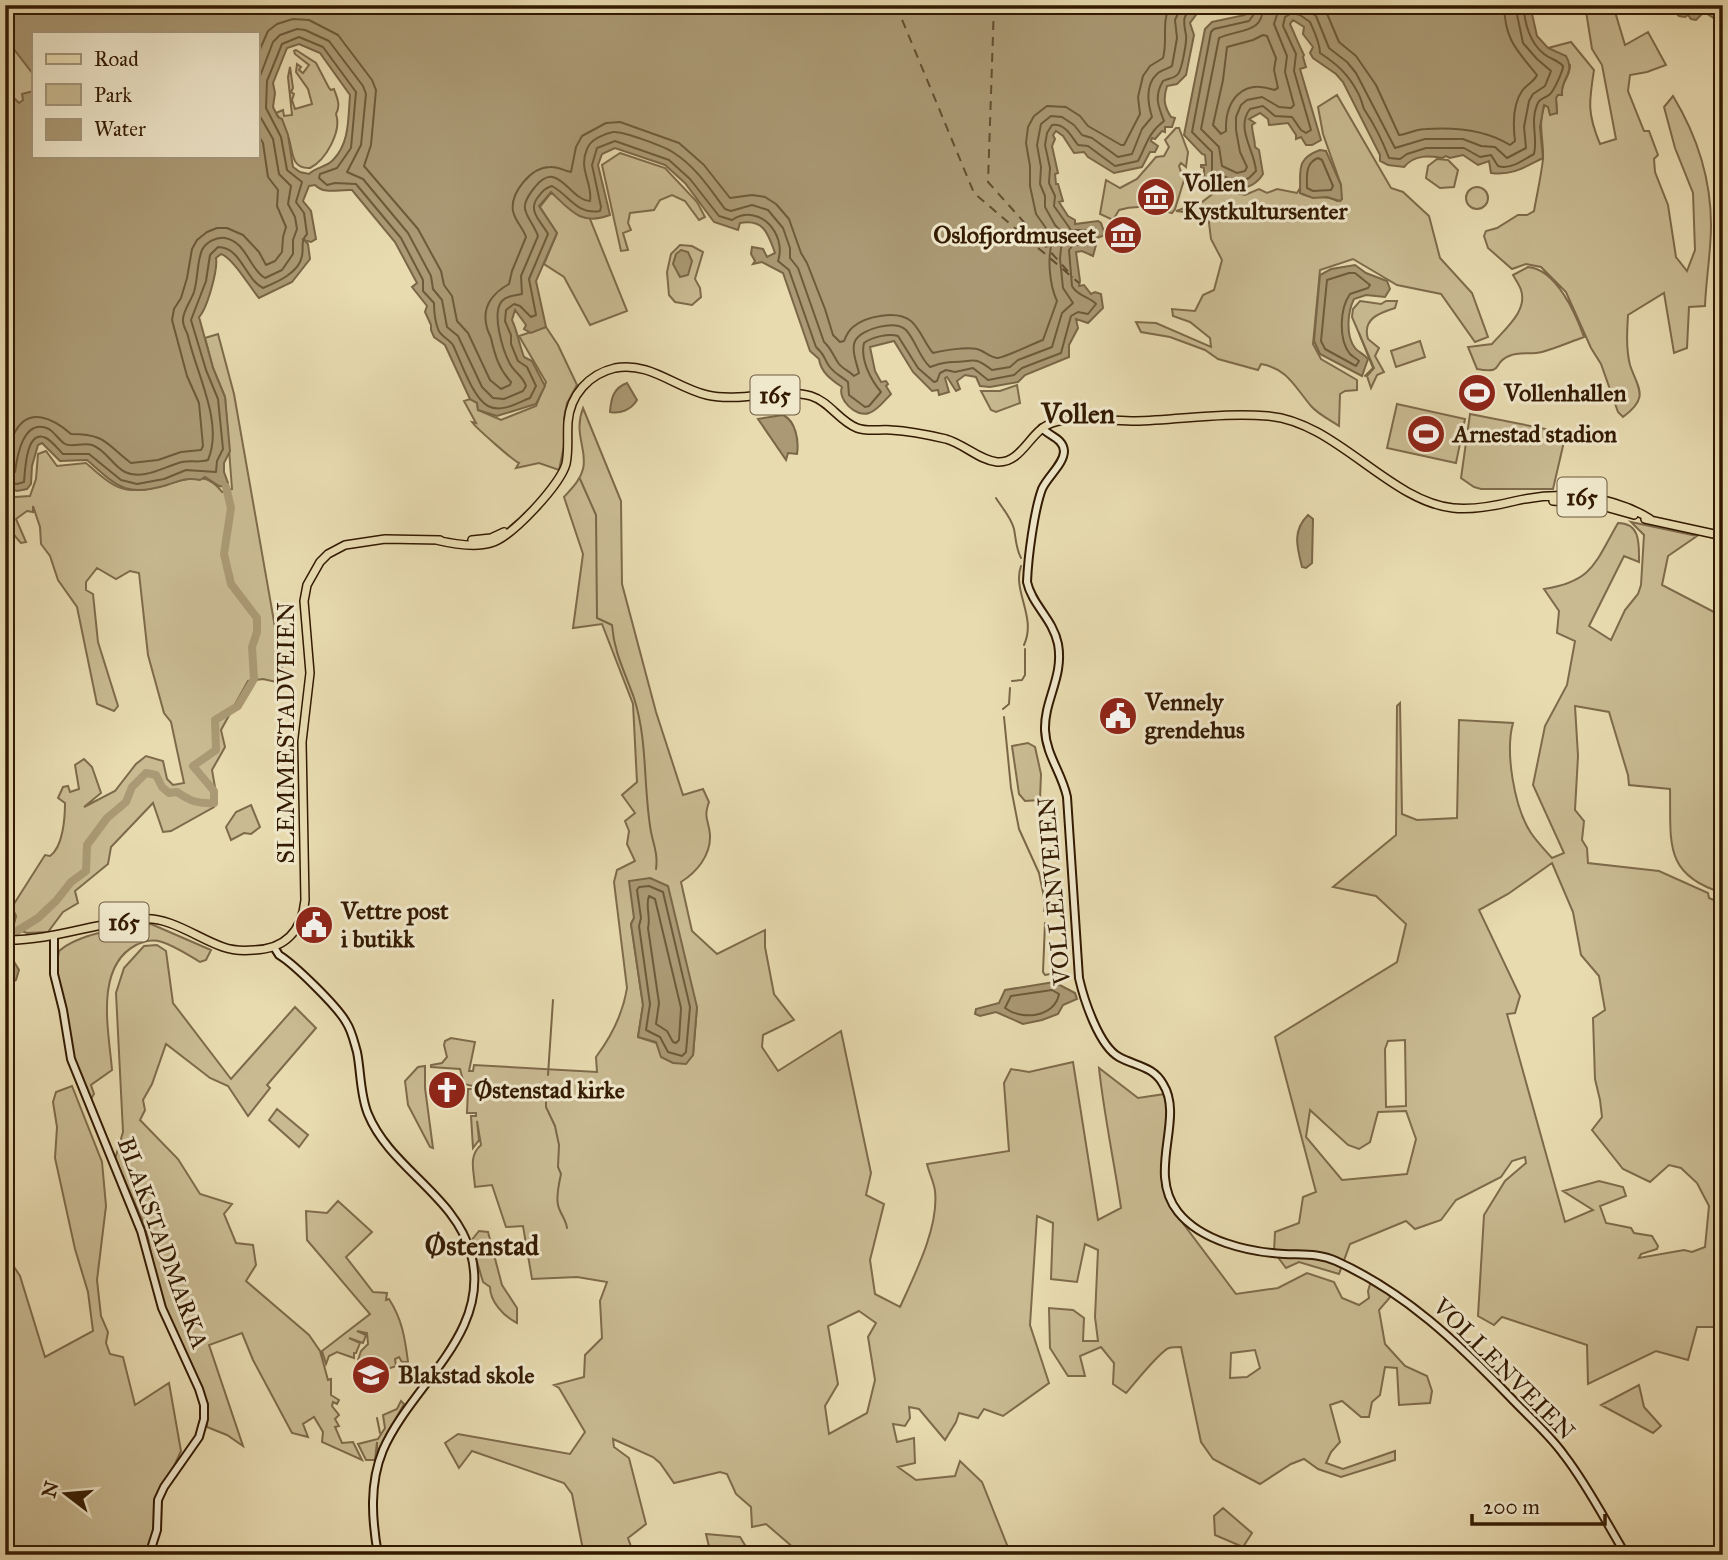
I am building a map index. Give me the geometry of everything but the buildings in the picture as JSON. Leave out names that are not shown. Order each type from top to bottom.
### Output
[{"type":"main road","name":"SLEMMESTADVEIEN","points":[[276,946],[289,939],[298,928],[306,900],[302,742],[310,673],[304,601],[309,580],[325,556],[345,545],[385,539],[486,544],[505,537],[562,475],[568,453],[569,412],[578,394],[593,378],[615,368],[633,367],[646,370],[716,397],[808,395],[820,400],[859,429],[901,431],[944,439],[995,461],[1013,458],[1042,428]]},
{"type":"main road","name":"165","points":[[1042,428],[1065,421],[1276,416],[1310,429],[1432,503],[1464,509],[1555,496],[1586,497],[1612,503],[1650,519],[1723,536]]},
{"type":"main road","name":"VOLLENVEIEN","points":[[1042,428],[1060,442],[1064,452],[1040,498],[1027,582],[1032,596],[1052,624],[1059,651],[1059,670],[1046,718],[1045,732],[1048,749],[1063,781],[1067,797],[1079,978],[1087,1004],[1108,1048],[1122,1059],[1153,1072],[1168,1093],[1170,1108],[1164,1173],[1172,1203],[1187,1222],[1209,1237],[1270,1252],[1315,1255],[1331,1259],[1375,1281],[1417,1310],[1456,1342],[1560,1450],[1626,1555]]},
{"type":"main road","name":"165","points":[[5,937],[27,939],[54,936],[152,919],[166,922],[237,951],[276,946]]},
{"type":"main road","name":"BLAKSTADMARKA","points":[[54,936],[54,974],[71,1059],[141,1231],[162,1308],[196,1381],[204,1405],[204,1419],[199,1437],[158,1500],[157,1530],[149,1555]]},
{"type":"main road","points":[[276,946],[281,955],[346,1021],[354,1041],[365,1104],[372,1122],[388,1145],[454,1218],[467,1241],[473,1261],[474,1296],[466,1321],[393,1432],[380,1460],[373,1493],[378,1555]]},
{"type":"green space","points":[[1585,5],[1613,5],[1625,45],[1648,32],[1666,65],[1630,75],[1628,91],[1644,131],[1649,131],[1658,155],[1654,159],[1655,172],[1668,205],[1676,257],[1687,271],[1695,250],[1693,193],[1675,148],[1664,107],[1673,96],[1689,126],[1701,158],[1710,208],[1711,235],[1705,306],[1689,307],[1687,348],[1674,353],[1664,293],[1628,315],[1629,359],[1640,392],[1637,404],[1623,417],[1618,412],[1601,364],[1566,292],[1541,267],[1526,264],[1512,269],[1488,248],[1484,236],[1486,231],[1497,228],[1518,215],[1527,215],[1534,211],[1543,159],[1543,111],[1545,104],[1557,113],[1556,98],[1558,94],[1562,95],[1570,65],[1548,48],[1571,42],[1594,70],[1590,107],[1593,124],[1600,144],[1616,139],[1602,65],[1592,49]]},
{"type":"green space","points":[[5,11],[32,32],[32,132],[5,136]]},
{"type":"green space","points":[[296,50],[316,63],[329,88],[334,89],[338,102],[335,136],[322,159],[310,168],[296,163],[289,139],[276,113],[283,110],[284,116],[292,115],[288,77],[290,67],[295,109],[312,104],[308,89],[296,72],[297,64],[303,73],[309,65],[295,54]]},
{"type":"green space","points":[[1337,95],[1391,188],[1403,192],[1429,216],[1440,258],[1472,293],[1488,337],[1475,342],[1441,294],[1397,285],[1353,259],[1320,270],[1313,344],[1321,359],[1357,380],[1357,390],[1340,394],[1339,426],[1314,409],[1290,379],[1278,370],[1261,364],[1258,370],[1218,359],[1205,350],[1170,337],[1141,332],[1136,322],[1156,323],[1211,347],[1210,338],[1190,322],[1173,316],[1172,309],[1195,311],[1203,295],[1214,290],[1222,260],[1211,239],[1208,215],[1176,211],[1202,202],[1219,189],[1245,195],[1259,189],[1267,193],[1277,189],[1297,193],[1300,188],[1300,193],[1305,195],[1337,201],[1341,185],[1323,134],[1318,107]]},
{"type":"green space","points":[[1179,128],[1188,152],[1186,167],[1181,163],[1179,166],[1185,177],[1172,213],[1139,207],[1119,210],[1113,220],[1100,214],[1106,180],[1120,188],[1137,179],[1156,157],[1164,156],[1169,147],[1165,140]]},
{"type":"green space","points":[[620,153],[665,168],[697,202],[705,217],[699,220],[685,201],[672,195],[660,200],[654,210],[630,213],[628,223],[631,230],[623,233],[628,250],[621,251],[602,165]]},
{"type":"green space","points":[[1437,159],[1448,160],[1458,170],[1454,187],[1440,188],[1426,178],[1428,166]]},
{"type":"green space","points":[[1477,187],[1485,190],[1488,198],[1485,206],[1477,209],[1469,206],[1466,198],[1469,190]]},
{"type":"green space","points":[[551,193],[588,214],[627,311],[590,325],[564,277],[544,264],[557,233],[540,207]]},
{"type":"green space","points":[[680,245],[692,246],[703,252],[695,279],[701,297],[692,305],[675,302],[669,295],[667,272],[671,254]]},
{"type":"green space","points":[[1528,267],[1538,270],[1556,284],[1570,305],[1584,337],[1542,352],[1513,355],[1492,370],[1477,369],[1468,347],[1492,344],[1514,319],[1522,298],[1513,275]]},
{"type":"green space","points":[[1360,301],[1381,304],[1397,301],[1395,308],[1373,318],[1367,326],[1368,339],[1379,348],[1375,356],[1384,372],[1377,375],[1371,388],[1367,376],[1374,368],[1352,317],[1353,309]]},
{"type":"green space","points":[[546,327],[577,385],[567,403],[564,446],[559,470],[539,463],[516,468],[519,463],[472,422],[476,423],[464,401],[470,399],[477,403],[478,410],[501,420],[536,406],[546,382],[519,336]]},
{"type":"green space","points":[[218,334],[234,394],[285,684],[263,679],[248,681],[221,730],[225,747],[212,770],[217,799],[214,807],[171,831],[163,832],[153,803],[111,847],[108,864],[75,891],[78,903],[63,912],[48,932],[27,933],[13,928],[16,916],[12,907],[45,855],[50,856],[58,846],[64,824],[65,803],[58,798],[63,787],[68,786],[70,792],[79,789],[75,765],[84,759],[92,767],[101,793],[84,807],[115,791],[136,764],[146,756],[163,761],[167,779],[173,785],[184,783],[171,722],[164,713],[148,655],[139,573],[130,571],[116,579],[97,568],[86,582],[86,590],[93,594],[98,642],[118,706],[114,711],[97,704],[77,607],[58,580],[50,556],[41,544],[40,527],[33,506],[33,512],[27,511],[16,519],[26,542],[21,543],[7,519],[5,491],[15,497],[30,496],[36,479],[38,454],[46,451],[57,466],[86,463],[121,488],[145,489],[201,478],[212,482],[222,492],[232,489],[225,397],[205,338]]},
{"type":"green space","points":[[1420,341],[1425,357],[1396,367],[1391,351]]},
{"type":"green space","points":[[1017,385],[1020,403],[996,412],[991,410],[981,391],[1000,391]]},
{"type":"green space","name":"Arnestad stadion","points":[[1397,404],[1465,419],[1456,463],[1387,448]]},
{"type":"green space","points":[[583,408],[621,501],[622,584],[656,712],[683,795],[703,789],[709,802],[706,816],[710,835],[708,849],[697,868],[681,882],[692,931],[717,954],[765,930],[765,947],[774,994],[794,1020],[763,1035],[762,1047],[778,1071],[841,1031],[871,1173],[866,1195],[884,1204],[870,1260],[875,1294],[900,1307],[919,1265],[930,1235],[935,1205],[934,1188],[927,1164],[1009,1151],[1004,1083],[1011,1069],[1029,1072],[1073,1062],[1098,1220],[1121,1208],[1099,1068],[1138,1098],[1165,1094],[1167,1108],[1162,1185],[1173,1210],[1236,1294],[1278,1288],[1307,1273],[1334,1282],[1342,1298],[1359,1305],[1369,1298],[1371,1281],[1392,1295],[1379,1310],[1385,1344],[1405,1366],[1427,1376],[1432,1391],[1430,1403],[1399,1405],[1397,1368],[1385,1367],[1380,1395],[1372,1402],[1369,1417],[1361,1417],[1342,1401],[1330,1405],[1340,1442],[1326,1463],[1343,1469],[1395,1451],[1395,1460],[1341,1477],[1318,1469],[1304,1459],[1260,1484],[1213,1459],[1201,1442],[1181,1347],[1165,1350],[1126,1393],[1113,1384],[1114,1363],[1101,1347],[1080,1356],[1085,1376],[1068,1376],[1050,1348],[1049,1308],[1073,1310],[1084,1318],[1083,1341],[1098,1341],[1095,1317],[1098,1250],[1085,1244],[1077,1282],[1051,1279],[1053,1223],[1037,1216],[1030,1325],[1049,1383],[1003,1416],[984,1409],[978,1418],[959,1413],[945,1440],[919,1409],[909,1407],[910,1418],[905,1426],[893,1424],[897,1442],[914,1438],[915,1463],[898,1467],[916,1480],[955,1476],[960,1461],[982,1482],[1011,1555],[792,1555],[795,1549],[766,1524],[752,1527],[751,1507],[736,1494],[727,1474],[720,1472],[674,1483],[653,1457],[613,1439],[614,1447],[629,1458],[646,1524],[628,1538],[633,1552],[630,1555],[584,1555],[572,1494],[564,1483],[472,1451],[459,1468],[445,1443],[458,1434],[570,1454],[585,1432],[559,1388],[554,1385],[584,1377],[585,1355],[602,1338],[600,1301],[607,1282],[577,1277],[532,1279],[523,1226],[506,1227],[492,1185],[475,1187],[473,1159],[481,1145],[477,1121],[479,1140],[473,1148],[471,1116],[476,1116],[476,1113],[467,1113],[468,1089],[473,1089],[473,1086],[464,1084],[460,1069],[431,1067],[442,1063],[447,1057],[444,1045],[445,1041],[451,1038],[475,1042],[469,1071],[473,1071],[474,1065],[597,1072],[596,1057],[623,1007],[627,988],[614,882],[617,870],[635,861],[627,844],[629,831],[625,821],[635,813],[622,795],[637,782],[633,704],[602,624],[573,628],[583,554],[564,497],[578,481],[583,469],[580,417]],"holes":[[[634,918],[697,1007],[693,1055],[638,1037],[643,1005],[631,924]],[[859,1311],[876,1323],[868,1337],[875,1380],[867,1413],[829,1434],[825,1406],[838,1384],[828,1326]],[[1255,1350],[1260,1368],[1247,1377],[1230,1378],[1231,1353]]]},
{"type":"green space","points":[[1470,414],[1566,433],[1553,489],[1481,489],[1461,478]]},
{"type":"green space","points":[[1631,522],[1697,536],[1668,556],[1662,585],[1714,612],[1723,652],[1723,893],[1704,886],[1680,866],[1671,840],[1670,789],[1629,785],[1609,712],[1575,706],[1578,756],[1575,810],[1584,821],[1582,840],[1587,848],[1588,863],[1659,871],[1708,893],[1709,898],[1723,904],[1723,1327],[1697,1327],[1688,1360],[1656,1351],[1588,1384],[1587,1345],[1502,1317],[1494,1325],[1478,1316],[1484,1215],[1505,1181],[1526,1163],[1525,1157],[1512,1161],[1501,1177],[1456,1200],[1441,1220],[1415,1229],[1406,1221],[1350,1244],[1339,1274],[1299,1262],[1286,1268],[1274,1252],[1275,1232],[1299,1223],[1303,1197],[1316,1192],[1275,1037],[1397,962],[1406,924],[1376,896],[1333,887],[1396,835],[1397,706],[1400,703],[1402,814],[1417,820],[1457,818],[1459,720],[1513,723],[1511,764],[1516,794],[1525,822],[1552,858],[1564,853],[1533,785],[1545,726],[1567,685],[1575,641],[1557,633],[1559,611],[1544,589],[1560,586],[1583,575],[1591,568],[1618,523],[1631,527],[1637,536],[1639,562],[1624,556],[1589,626],[1611,640],[1641,585],[1644,535]],"holes":[[[1552,863],[1573,912],[1581,955],[1599,976],[1605,1010],[1593,1018],[1595,1079],[1602,1117],[1592,1130],[1623,1169],[1650,1182],[1669,1165],[1681,1168],[1697,1183],[1709,1206],[1705,1247],[1692,1252],[1684,1250],[1639,1258],[1641,1254],[1657,1249],[1658,1246],[1652,1236],[1606,1223],[1600,1206],[1626,1196],[1623,1187],[1599,1181],[1563,1191],[1593,1210],[1565,1222],[1507,1014],[1515,1013],[1520,996],[1479,910],[1508,894]],[[1405,1040],[1406,1106],[1386,1107],[1385,1049],[1388,1041]],[[1310,1110],[1348,1145],[1359,1149],[1370,1142],[1378,1112],[1406,1111],[1416,1139],[1407,1174],[1342,1180],[1306,1137]]]},
{"type":"green space","points":[[1028,743],[1035,747],[1041,774],[1040,800],[1025,801],[1019,794],[1012,746]]},
{"type":"green space","points":[[251,805],[260,827],[251,834],[244,833],[231,840],[226,827],[236,812]]},
{"type":"green space","points":[[151,924],[211,950],[206,960],[200,962],[172,946],[152,941],[136,945],[123,955],[114,968],[107,1001],[112,1070],[91,1085],[94,1094],[91,1099],[74,1063],[56,968],[59,951],[90,935]]},
{"type":"green space","points":[[157,945],[166,951],[173,1003],[231,1079],[295,1007],[316,1028],[267,1085],[270,1088],[248,1116],[228,1086],[210,1078],[166,1044],[152,1084],[143,1100],[145,1110],[140,1120],[178,1159],[200,1194],[232,1204],[224,1214],[236,1243],[253,1245],[256,1265],[246,1281],[309,1335],[320,1351],[328,1380],[331,1379],[331,1395],[339,1400],[337,1404],[333,1402],[332,1406],[339,1415],[335,1419],[339,1426],[335,1427],[342,1443],[353,1442],[362,1460],[322,1442],[323,1432],[314,1417],[303,1424],[308,1437],[292,1433],[253,1360],[242,1333],[209,1345],[243,1446],[227,1435],[207,1427],[208,1404],[172,1329],[157,1285],[146,1228],[115,1159],[123,1132],[116,993],[124,968],[144,946]]},
{"type":"green space","points":[[425,1066],[425,1088],[433,1148],[408,1105],[405,1081],[418,1067]]},
{"type":"green space","points":[[72,1086],[102,1162],[106,1206],[97,1280],[101,1316],[108,1332],[106,1343],[110,1354],[123,1357],[135,1405],[169,1383],[181,1451],[161,1494],[148,1555],[5,1555],[5,1253],[20,1276],[45,1357],[93,1331],[88,1292],[75,1249],[55,1158],[57,1127],[53,1102],[56,1092]]},
{"type":"green space","points":[[277,1109],[308,1135],[299,1147],[269,1120]]},
{"type":"green space","points":[[338,1201],[372,1232],[346,1257],[373,1292],[387,1293],[386,1300],[389,1299],[397,1314],[406,1345],[408,1362],[402,1362],[399,1357],[395,1359],[396,1366],[379,1372],[362,1365],[358,1360],[361,1351],[368,1344],[367,1333],[357,1331],[366,1335],[363,1343],[349,1338],[360,1343],[354,1358],[337,1352],[329,1356],[326,1364],[322,1351],[370,1314],[307,1240],[306,1211],[327,1213]]},
{"type":"green space","points":[[479,1231],[488,1232],[502,1285],[517,1308],[517,1323],[498,1308],[490,1287],[483,1282],[471,1241]]},
{"type":"green space","points":[[1639,1385],[1644,1407],[1661,1426],[1653,1433],[1601,1405]]},
{"type":"green space","points":[[401,1401],[404,1404],[377,1453],[377,1442],[375,1460],[366,1460],[358,1444],[378,1439],[385,1428],[383,1415],[397,1409]]},
{"type":"green space","points":[[1223,1508],[1252,1533],[1243,1547],[1215,1535],[1214,1516]]},
{"type":"green space","points":[[706,1534],[740,1537],[751,1555],[711,1555]]},
{"type":"water","points":[[5,5],[1530,5],[1537,36],[1548,48],[1566,56],[1569,72],[1562,95],[1556,98],[1557,113],[1550,115],[1548,107],[1544,105],[1540,127],[1543,158],[1518,170],[1499,174],[1491,173],[1489,161],[1478,165],[1463,155],[1450,158],[1422,157],[1404,167],[1388,165],[1380,161],[1380,155],[1343,82],[1313,58],[1310,53],[1313,47],[1303,34],[1304,27],[1293,20],[1290,24],[1304,55],[1306,67],[1300,69],[1321,140],[1306,145],[1301,137],[1296,139],[1288,123],[1269,125],[1268,119],[1260,113],[1249,119],[1255,123],[1252,125],[1255,147],[1259,150],[1263,174],[1250,186],[1235,188],[1204,177],[1204,168],[1201,165],[1206,165],[1205,155],[1184,135],[1205,29],[1212,22],[1245,15],[1247,10],[1238,8],[1210,13],[1199,11],[1190,23],[1194,35],[1186,75],[1177,84],[1167,86],[1166,106],[1171,117],[1175,118],[1172,127],[1165,127],[1165,132],[1162,131],[1155,139],[1152,138],[1151,141],[1158,146],[1155,152],[1150,152],[1142,167],[1114,173],[1084,152],[1074,153],[1063,136],[1056,131],[1053,135],[1055,139],[1052,146],[1058,173],[1055,174],[1056,184],[1063,201],[1059,202],[1068,216],[1075,220],[1075,224],[1098,221],[1105,235],[1092,240],[1096,245],[1093,256],[1082,251],[1076,252],[1079,286],[1084,285],[1091,294],[1101,294],[1103,308],[1088,323],[1076,319],[1078,328],[1069,345],[1069,357],[1025,375],[1018,382],[990,387],[980,386],[976,377],[965,375],[957,381],[960,389],[956,391],[947,377],[945,378],[949,392],[939,395],[938,390],[932,391],[913,372],[894,341],[870,347],[875,371],[881,382],[886,381],[891,394],[875,410],[864,414],[853,410],[845,402],[842,387],[828,376],[819,359],[810,351],[783,273],[762,262],[753,264],[755,261],[751,254],[752,247],[763,249],[767,257],[775,253],[764,229],[748,222],[740,223],[738,230],[714,222],[685,183],[665,165],[615,148],[602,154],[598,165],[610,215],[584,218],[571,211],[551,192],[539,206],[557,233],[536,281],[546,327],[531,333],[524,329],[526,325],[515,310],[512,320],[524,357],[532,361],[545,386],[536,404],[497,416],[478,410],[477,403],[470,399],[445,345],[434,337],[425,312],[427,306],[412,287],[417,283],[395,242],[352,190],[328,191],[315,185],[309,186],[303,201],[311,211],[316,239],[311,242],[304,240],[308,244],[310,259],[292,282],[259,298],[236,267],[221,254],[216,258],[211,289],[199,317],[213,368],[225,397],[230,451],[224,463],[228,483],[226,487],[219,486],[205,477],[153,489],[131,490],[114,483],[87,460],[60,461],[42,443],[38,445],[32,466],[31,484],[27,489],[17,491],[5,487],[5,89],[19,103],[23,100],[22,94],[32,91],[32,158],[259,158],[259,32],[32,32],[32,73],[13,48],[5,43]],"holes":[[[299,44],[320,53],[350,95],[345,138],[339,153],[331,162],[309,174],[293,167],[288,135],[282,119],[273,107],[273,83],[287,48]]]},
{"type":"water","points":[[1674,5],[1723,5],[1723,24],[1704,12],[1696,20],[1688,15],[1679,16],[1674,11]]},
{"type":"water","points":[[1320,150],[1326,151],[1341,185],[1340,201],[1327,197],[1313,198],[1300,193],[1303,162],[1306,157]]},
{"type":"water","points":[[681,250],[688,252],[692,261],[688,275],[680,277],[673,264],[676,254]]},
{"type":"water","points":[[1355,265],[1366,273],[1387,281],[1390,289],[1385,297],[1366,295],[1354,299],[1352,304],[1349,316],[1350,337],[1355,348],[1368,359],[1362,376],[1320,354],[1314,341],[1320,275],[1331,269]]},
{"type":"water","points":[[627,383],[637,400],[625,410],[610,412],[614,394]]},
{"type":"water","points":[[783,415],[794,427],[797,443],[797,454],[788,453],[786,460],[758,419]]},
{"type":"water","points":[[1308,515],[1313,519],[1312,563],[1306,568],[1302,567],[1297,540],[1300,527]]},
{"type":"water","points":[[650,878],[668,886],[697,1007],[693,1055],[686,1064],[673,1063],[661,1057],[656,1042],[638,1037],[643,1005],[631,924],[634,918],[629,881]]},
{"type":"water","points":[[5,947],[19,970],[16,980],[5,988]]},
{"type":"water","points":[[1054,982],[1075,993],[1077,999],[1063,1005],[1058,1014],[1023,1024],[996,1012],[980,1016],[975,1014],[976,1009],[999,1003],[1005,990]]},
{"type":"waterway","points":[[1359,333],[1373,368],[1365,376]]},
{"type":"waterway","points":[[580,479],[596,515],[597,618],[612,625],[617,654],[638,714],[656,869]]},
{"type":"waterway","points":[[17,931],[38,918],[71,882],[86,871],[87,845],[107,818],[126,802],[132,787],[146,773],[156,775],[162,787],[169,793],[177,792],[194,801],[214,803],[214,791],[193,766],[216,750],[215,720],[238,706],[254,679],[252,647],[257,632],[257,618],[231,584],[224,554],[231,508],[226,487]]},
{"type":"waterway","points":[[996,498],[1013,525],[1021,558]]},
{"type":"waterway","points":[[1021,566],[1020,585],[1028,624],[1024,645]]},
{"type":"waterway","points":[[1012,681],[1022,680],[1025,675],[1025,649]]},
{"type":"waterway","points":[[1003,709],[1009,704],[1010,688]]},
{"type":"waterway","points":[[1004,717],[1011,788],[1019,829],[1039,873],[1045,902],[1044,911]]},
{"type":"waterway","points":[[1045,923],[1043,972],[1045,975],[1055,973],[1057,979],[1054,982]]},
{"type":"waterway","points":[[548,1075],[553,1000]]},
{"type":"waterway","points":[[546,1086],[546,1107],[555,1126],[559,1145],[558,1167],[561,1174],[557,1201],[567,1228]]},
{"type":"waterway","points":[[377,1418],[380,1433]]},
{"type":"ferry route","points":[[896,5],[974,193],[1079,283]]},
{"type":"ferry route","points":[[994,5],[988,182],[1073,277]]},
{"type":"place","name":"Vollen Kystkultursenter","points":[[1156,197]]},
{"type":"place","name":"Oslofjordmuseet","points":[[1123,235]]},
{"type":"place","name":"Vollenhallen","points":[[1477,393]]},
{"type":"place","name":"Arnestad stadion","points":[[1426,434]]},
{"type":"place","name":"Vennely grendehus","points":[[1118,716]]},
{"type":"place","name":"Vettre post i butikk","points":[[314,925]]},
{"type":"place","name":"Østenstad kirke","points":[[447,1090]]},
{"type":"place","name":"Blakstad skole","points":[[371,1375]]},
{"type":"district","name":"Vollen","points":[[1078,413]]},
{"type":"district","name":"Østenstad","points":[[482,1245]]}]
